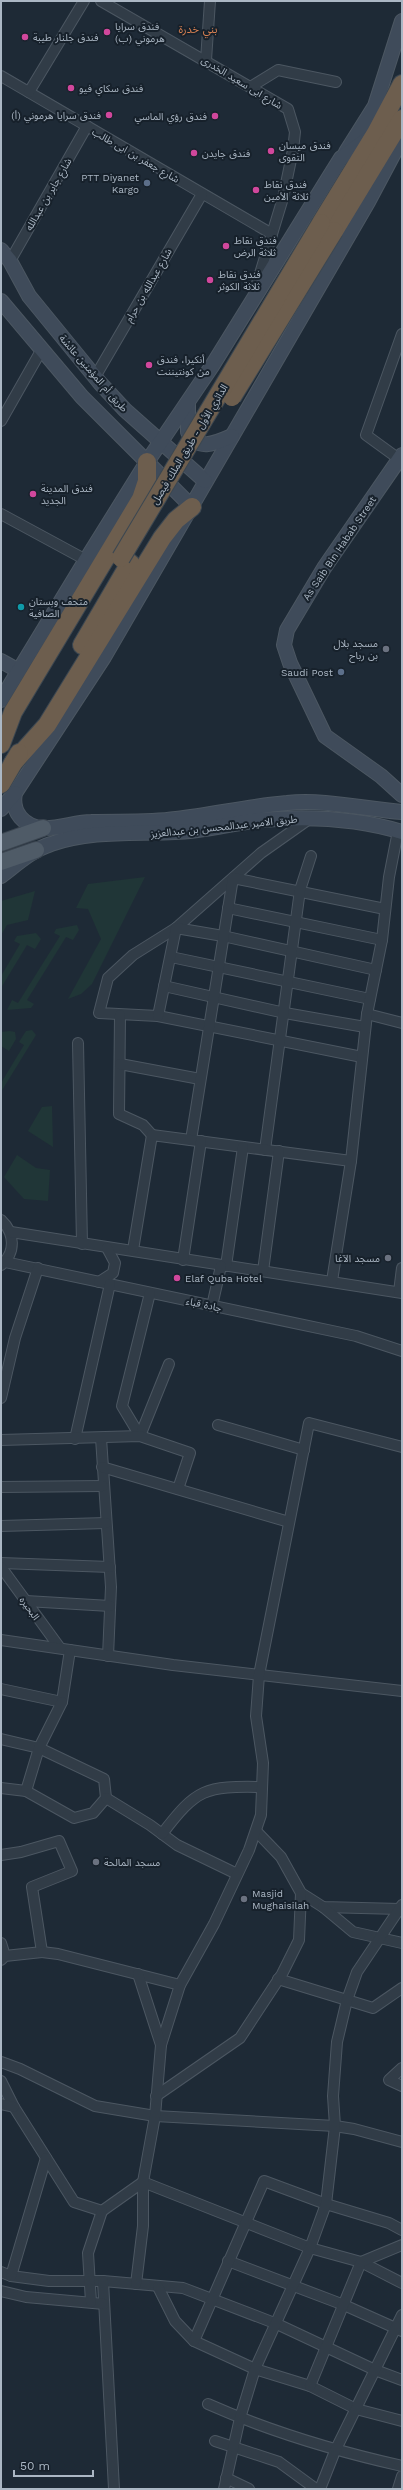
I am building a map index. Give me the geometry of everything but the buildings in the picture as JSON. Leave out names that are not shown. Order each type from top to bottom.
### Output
[{"type":"highway","name":"الدائري الأول - طريق الملك فيصل","points":[[8,788],[7,759],[130,563],[328,227],[402,84]]},
{"type":"highway","points":[[328,227],[402,119]]},
{"type":"highway","points":[[1,744],[13,712],[94,561],[141,499],[147,481],[147,462]]},
{"type":"highway","points":[[7,759],[47,725],[166,532],[176,520],[192,507]]},
{"type":"main road","points":[[147,462],[188,405],[341,158],[375,106],[402,21]]},
{"type":"main road","points":[[341,158],[376,133]]},
{"type":"main road","points":[[1,809],[8,788],[104,657],[368,202],[402,138]]},
{"type":"main road","name":"طريق أم المؤمنين عائشة","points":[[1,250],[10,261],[29,296],[95,377],[125,410],[205,481]]},
{"type":"main road","points":[[1,301],[15,315],[82,397],[192,507]]},
{"type":"main road","points":[[188,405],[188,432],[197,442],[206,445],[216,444],[232,436]]},
{"type":"main road","name":"As Saib Bin Habab Street","points":[[401,457],[314,584],[287,630],[284,645],[290,663],[325,736],[381,776],[402,795]]},
{"type":"main road","points":[[2,697],[94,561]]},
{"type":"main road","points":[[1,661],[19,671]]},
{"type":"main road","points":[[8,788],[19,816],[25,821],[43,828]]},
{"type":"main road","name":"طريق الامير عبدالمحسن بن عبدالعزيز","points":[[1,843],[43,828],[90,822],[175,820],[260,806],[313,802],[402,812]]},
{"type":"main road","name":"طريق الامير عبدالمحسن بن عبدالعزيز","points":[[1,862],[52,843],[104,834],[176,832],[260,820],[312,817],[361,822],[400,832]]},
{"type":"main road","points":[[1,876],[36,850]]},
{"type":"street","points":[[29,92],[84,1]]},
{"type":"street","name":"شارع ابى سعيد الخدرى","points":[[101,1],[252,86],[288,109],[295,132],[283,198],[250,307]]},
{"type":"street","points":[[206,60],[210,1]]},
{"type":"street","points":[[252,86],[278,70],[336,82]]},
{"type":"street","name":"شارع جعفر بن ابى طالب","points":[[1,76],[272,234]]},
{"type":"street","name":"شارع جابر بن عبدالله","points":[[10,261],[87,126]]},
{"type":"street","name":"شارع عبدالله بن حرام","points":[[95,377],[202,194]]},
{"type":"street","points":[[401,457],[366,435],[402,334]]},
{"type":"street","points":[[1,421],[42,349]]},
{"type":"street","points":[[1,514],[94,561]]},
{"type":"street","points":[[312,817],[261,853],[176,928],[133,955],[108,978],[99,1013],[158,1016],[362,1057]]},
{"type":"street","points":[[332,1281],[351,1161],[365,1027],[382,940],[389,877],[400,832]]},
{"type":"street","points":[[265,1150],[282,1041],[300,890],[310,856]]},
{"type":"street","points":[[233,878],[300,890],[385,909]]},
{"type":"street","points":[[183,1260],[196,1140],[200,1079],[233,878]]},
{"type":"street","points":[[228,908],[382,940]]},
{"type":"street","points":[[176,928],[223,936],[376,970]]},
{"type":"street","points":[[158,1016],[176,928]]},
{"type":"street","points":[[171,956],[370,999]]},
{"type":"street","points":[[164,986],[285,1013],[365,1027]]},
{"type":"street","points":[[367,1014],[402,1023]]},
{"type":"street","points":[[120,1015],[120,1114],[143,1125],[152,1135],[351,1161]]},
{"type":"street","points":[[78,1043],[82,1244]]},
{"type":"street","points":[[120,1064],[200,1079]]},
{"type":"street","points":[[133,1250],[152,1135]]},
{"type":"street","points":[[212,1306],[224,1266],[243,1146]]},
{"type":"street","points":[[263,1271],[279,1151]]},
{"type":"street","points":[[1,1220],[11,1232],[12,1248],[2,1265]]},
{"type":"street","points":[[11,1232],[107,1248],[133,1250],[183,1260],[401,1292],[402,1268]]},
{"type":"street","points":[[99,1282],[113,1273],[115,1263],[107,1248]]},
{"type":"street","name":"جادة قباء","points":[[2,1265],[38,1268],[356,1336],[402,1351]]},
{"type":"street","points":[[1,1398],[15,1338],[38,1268]]},
{"type":"street","points":[[75,1438],[110,1284]]},
{"type":"street","points":[[140,1436],[122,1406],[150,1293]]},
{"type":"street","points":[[140,1436],[169,1364]]},
{"type":"street","points":[[136,2284],[143,2226],[142,2182],[155,2116],[160,2045],[180,1985],[214,1924],[256,1831],[261,1815],[263,1763],[256,1716],[259,1675],[309,1423],[402,1447]]},
{"type":"street","points":[[218,1425],[304,1450]]},
{"type":"street","points":[[1,1440],[140,1436],[190,1453],[178,1489]]},
{"type":"street","points":[[101,1438],[103,1486],[110,1567],[108,1656]]},
{"type":"street","points":[[102,1467],[289,1522]]},
{"type":"street","points":[[1,1487],[103,1486]]},
{"type":"street","points":[[1,1526],[106,1523]]},
{"type":"street","points":[[1,1563],[110,1567]]},
{"type":"street","name":"البحيره","points":[[1,1567],[60,1648]]},
{"type":"street","points":[[26,1601],[110,1606]]},
{"type":"street","points":[[1,1640],[108,1656],[402,1691]]},
{"type":"street","points":[[26,1791],[39,1748],[62,1702],[70,1650]]},
{"type":"street","points":[[1,1689],[62,1702]]},
{"type":"street","points":[[1,1739],[39,1748],[104,1779],[106,1798],[93,1814],[74,1818],[26,1791],[1,1788]]},
{"type":"street","points":[[162,1834],[181,1809],[200,1793],[224,1786],[262,1787]]},
{"type":"street","points":[[106,1798],[201,1858],[237,1874]]},
{"type":"street","points":[[256,1831],[281,1857],[301,1893],[323,1907],[353,1932],[382,1937],[402,1943]]},
{"type":"street","points":[[1,1855],[21,1852],[59,1841],[72,1871],[32,1888],[42,1952]]},
{"type":"street","points":[[156,2096],[240,2038],[278,1979],[299,1940],[301,1893]]},
{"type":"street","points":[[323,1907],[401,1907]]},
{"type":"street","points":[[224,2489],[240,2418],[255,2369],[294,2286],[326,2204],[335,2126],[333,2096],[337,2042],[347,2000],[357,1972],[401,1907]]},
{"type":"street","points":[[1,1943],[3,1958],[42,1952],[58,1954],[180,1985]]},
{"type":"street","points":[[138,1974],[160,2045]]},
{"type":"street","points":[[278,1979],[374,2008],[402,1988]]},
{"type":"street","points":[[1,2062],[20,2069],[95,2106],[155,2116],[335,2126],[354,2129],[402,2142]]},
{"type":"street","points":[[402,2068],[389,2080],[402,2086]]},
{"type":"street","points":[[1,2081],[14,2107],[74,2202],[102,2211]]},
{"type":"street","points":[[1,2104],[14,2107]]},
{"type":"street","points":[[11,2276],[46,2158]]},
{"type":"street","points":[[194,2341],[264,2180],[326,2204],[390,2223],[402,2230]]},
{"type":"street","points":[[91,2302],[88,2281],[88,2254],[102,2211],[142,2182]]},
{"type":"street","points":[[142,2182],[310,2248],[361,2262],[402,2283]]},
{"type":"street","points":[[310,2386],[361,2262],[402,2245]]},
{"type":"street","points":[[228,2261],[344,2305],[399,2329]]},
{"type":"street","points":[[1,2272],[11,2276],[49,2280],[103,2281],[183,2288],[277,2324],[375,2370],[402,2380]]},
{"type":"street","points":[[103,2281],[114,2489]]},
{"type":"street","points":[[158,2287],[175,2321],[194,2341],[255,2369],[310,2386],[356,2409],[402,2421]]},
{"type":"street","points":[[1,2291],[26,2297],[104,2304]]},
{"type":"street","points":[[320,2489],[335,2451],[375,2370],[399,2329],[402,2315]]},
{"type":"street","points":[[208,2404],[240,2418],[335,2451],[402,2466]]},
{"type":"street","points":[[215,2441],[279,2462],[316,2489]]},
{"type":"street","points":[[398,2489],[402,2476]]},
{"type":"street","points":[[226,2478],[249,2489]]},
{"type":"green space","points":[[145,877],[92,984],[81,994],[68,999],[101,939],[88,909],[76,908],[88,884]]},
{"type":"green space","points":[[35,891],[28,920],[7,925],[1,935],[1,901]]},
{"type":"green space","points":[[77,925],[79,930],[73,940],[66,937],[27,1000],[34,1004],[31,1008],[7,1010],[12,1000],[18,1003],[60,936],[54,933],[56,929]]},
{"type":"green space","points":[[36,933],[41,939],[35,949],[27,945],[1,988],[1,976],[20,944],[14,941],[17,936]]},
{"type":"green space","points":[[32,1030],[36,1035],[1,1092],[1,1083],[24,1045],[19,1042],[26,1031]]},
{"type":"green space","points":[[1,1032],[15,1032],[16,1039],[9,1051],[1,1046]]},
{"type":"green space","points":[[52,1106],[53,1147],[28,1131],[42,1107]]},
{"type":"green space","points":[[17,1155],[36,1168],[50,1170],[48,1201],[24,1199],[4,1177]]},
{"type":"place","name":"فندق سرايا هرموني (ب)","points":[[107,32]]},
{"type":"place","name":"فندق جلنار طيبة","points":[[25,37]]},
{"type":"place","name":"فندق سكاي فيو","points":[[71,88]]},
{"type":"place","name":"فندق سرايا هرموني (أ)","points":[[109,115]]},
{"type":"place","name":"فندق رؤي الماسي","points":[[215,116]]},
{"type":"place","name":"فندق ميسان التقوى","points":[[271,151]]},
{"type":"place","name":"فندق جايدن","points":[[194,153]]},
{"type":"place","name":"PTT Diyanet Kargo","points":[[147,183]]},
{"type":"place","name":"فندق نقاط ثلاثة الأمين","points":[[256,190]]},
{"type":"place","name":"فندق نقاط ثلاثة الرض","points":[[226,246]]},
{"type":"place","name":"فندق نقاط ثلاثة الكوثر","points":[[210,280]]},
{"type":"place","name":"أنكيرا، فندق من كونتيننت","points":[[149,365]]},
{"type":"place","name":"فندق المدينة الجديد","points":[[33,494]]},
{"type":"place","name":"متحف وبستان الصافية","points":[[21,607]]},
{"type":"place","name":"مسجد بلال بن رباح","points":[[386,649]]},
{"type":"place","name":"Saudi Post","points":[[341,672]]},
{"type":"place","name":"مسجد الآغا","points":[[388,1258]]},
{"type":"place","name":"Elaf Quba Hotel","points":[[177,1278]]},
{"type":"place","name":"مسجد المالحة","points":[[96,1862]]},
{"type":"place","name":"Masjid Mughaisilah","points":[[244,1899]]},
{"type":"district","name":"بني خدرة","points":[[198,29]]}]
